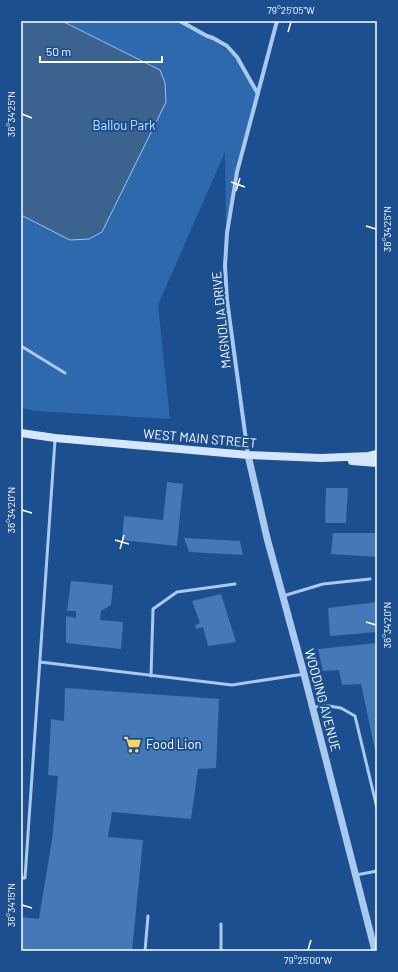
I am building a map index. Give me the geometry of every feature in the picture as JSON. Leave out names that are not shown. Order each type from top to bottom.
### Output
[{"type":"main road","name":"WEST MAIN STREET","points":[[21,433],[55,438],[248,455],[321,458],[369,456],[377,454]]},
{"type":"main road","points":[[321,458],[377,463]]},
{"type":"street","points":[[180,21],[227,46],[237,57],[258,94]]},
{"type":"street","name":"MAGNOLIA DRIVE","points":[[248,455],[227,300],[225,266],[227,232],[237,172],[277,21]]},
{"type":"street","name":"WOODING AVENUE","points":[[248,455],[267,538],[304,674],[375,951]]},
{"type":"lane","points":[[21,346],[65,373]]},
{"type":"lane","points":[[21,878],[25,878],[55,438]]},
{"type":"lane","points":[[283,596],[323,584],[370,579]]},
{"type":"lane","points":[[151,676],[153,609],[177,592],[235,584]]},
{"type":"lane","points":[[40,662],[232,685],[304,674]]},
{"type":"lane","points":[[312,707],[329,706],[341,708],[355,716],[377,808]]},
{"type":"lane","points":[[356,875],[377,871]]},
{"type":"lane","points":[[145,951],[148,916]]},
{"type":"lane","points":[[221,924],[221,951]]},
{"type":"green space","name":"Ballou Park","points":[[21,21],[182,21],[237,57],[258,94],[237,172],[227,232],[227,300],[225,152],[158,305],[170,419],[36,411],[21,408]]},
{"type":"shaded area","points":[[21,21],[62,21],[160,70],[165,83],[166,102],[102,232],[89,239],[70,240],[21,215]]},
{"type":"building","points":[[167,482],[183,484],[177,546],[122,540],[124,516],[163,520]]},
{"type":"building","points":[[326,488],[348,488],[346,523],[325,523]]},
{"type":"building","points":[[333,533],[377,533],[377,557],[331,554]]},
{"type":"building","points":[[184,538],[240,541],[243,555],[189,552]]},
{"type":"building","points":[[71,581],[113,585],[111,605],[101,611],[100,620],[123,622],[121,649],[66,643],[66,616],[76,618],[76,611],[67,611]]},
{"type":"building","points":[[221,594],[236,642],[208,646],[203,627],[196,629],[195,625],[200,623],[192,601]]},
{"type":"building","points":[[377,602],[377,632],[330,636],[328,608]]},
{"type":"building","points":[[377,643],[377,750],[375,750],[361,684],[342,685],[339,670],[323,671],[318,649]]},
{"type":"building","points":[[65,688],[219,699],[216,768],[198,769],[191,819],[112,812],[108,837],[143,840],[132,951],[21,951],[21,917],[39,919],[53,833],[58,776],[48,775],[51,719],[64,721]]},
{"type":"place","name":"Food Lion","points":[[133,744]]}]
